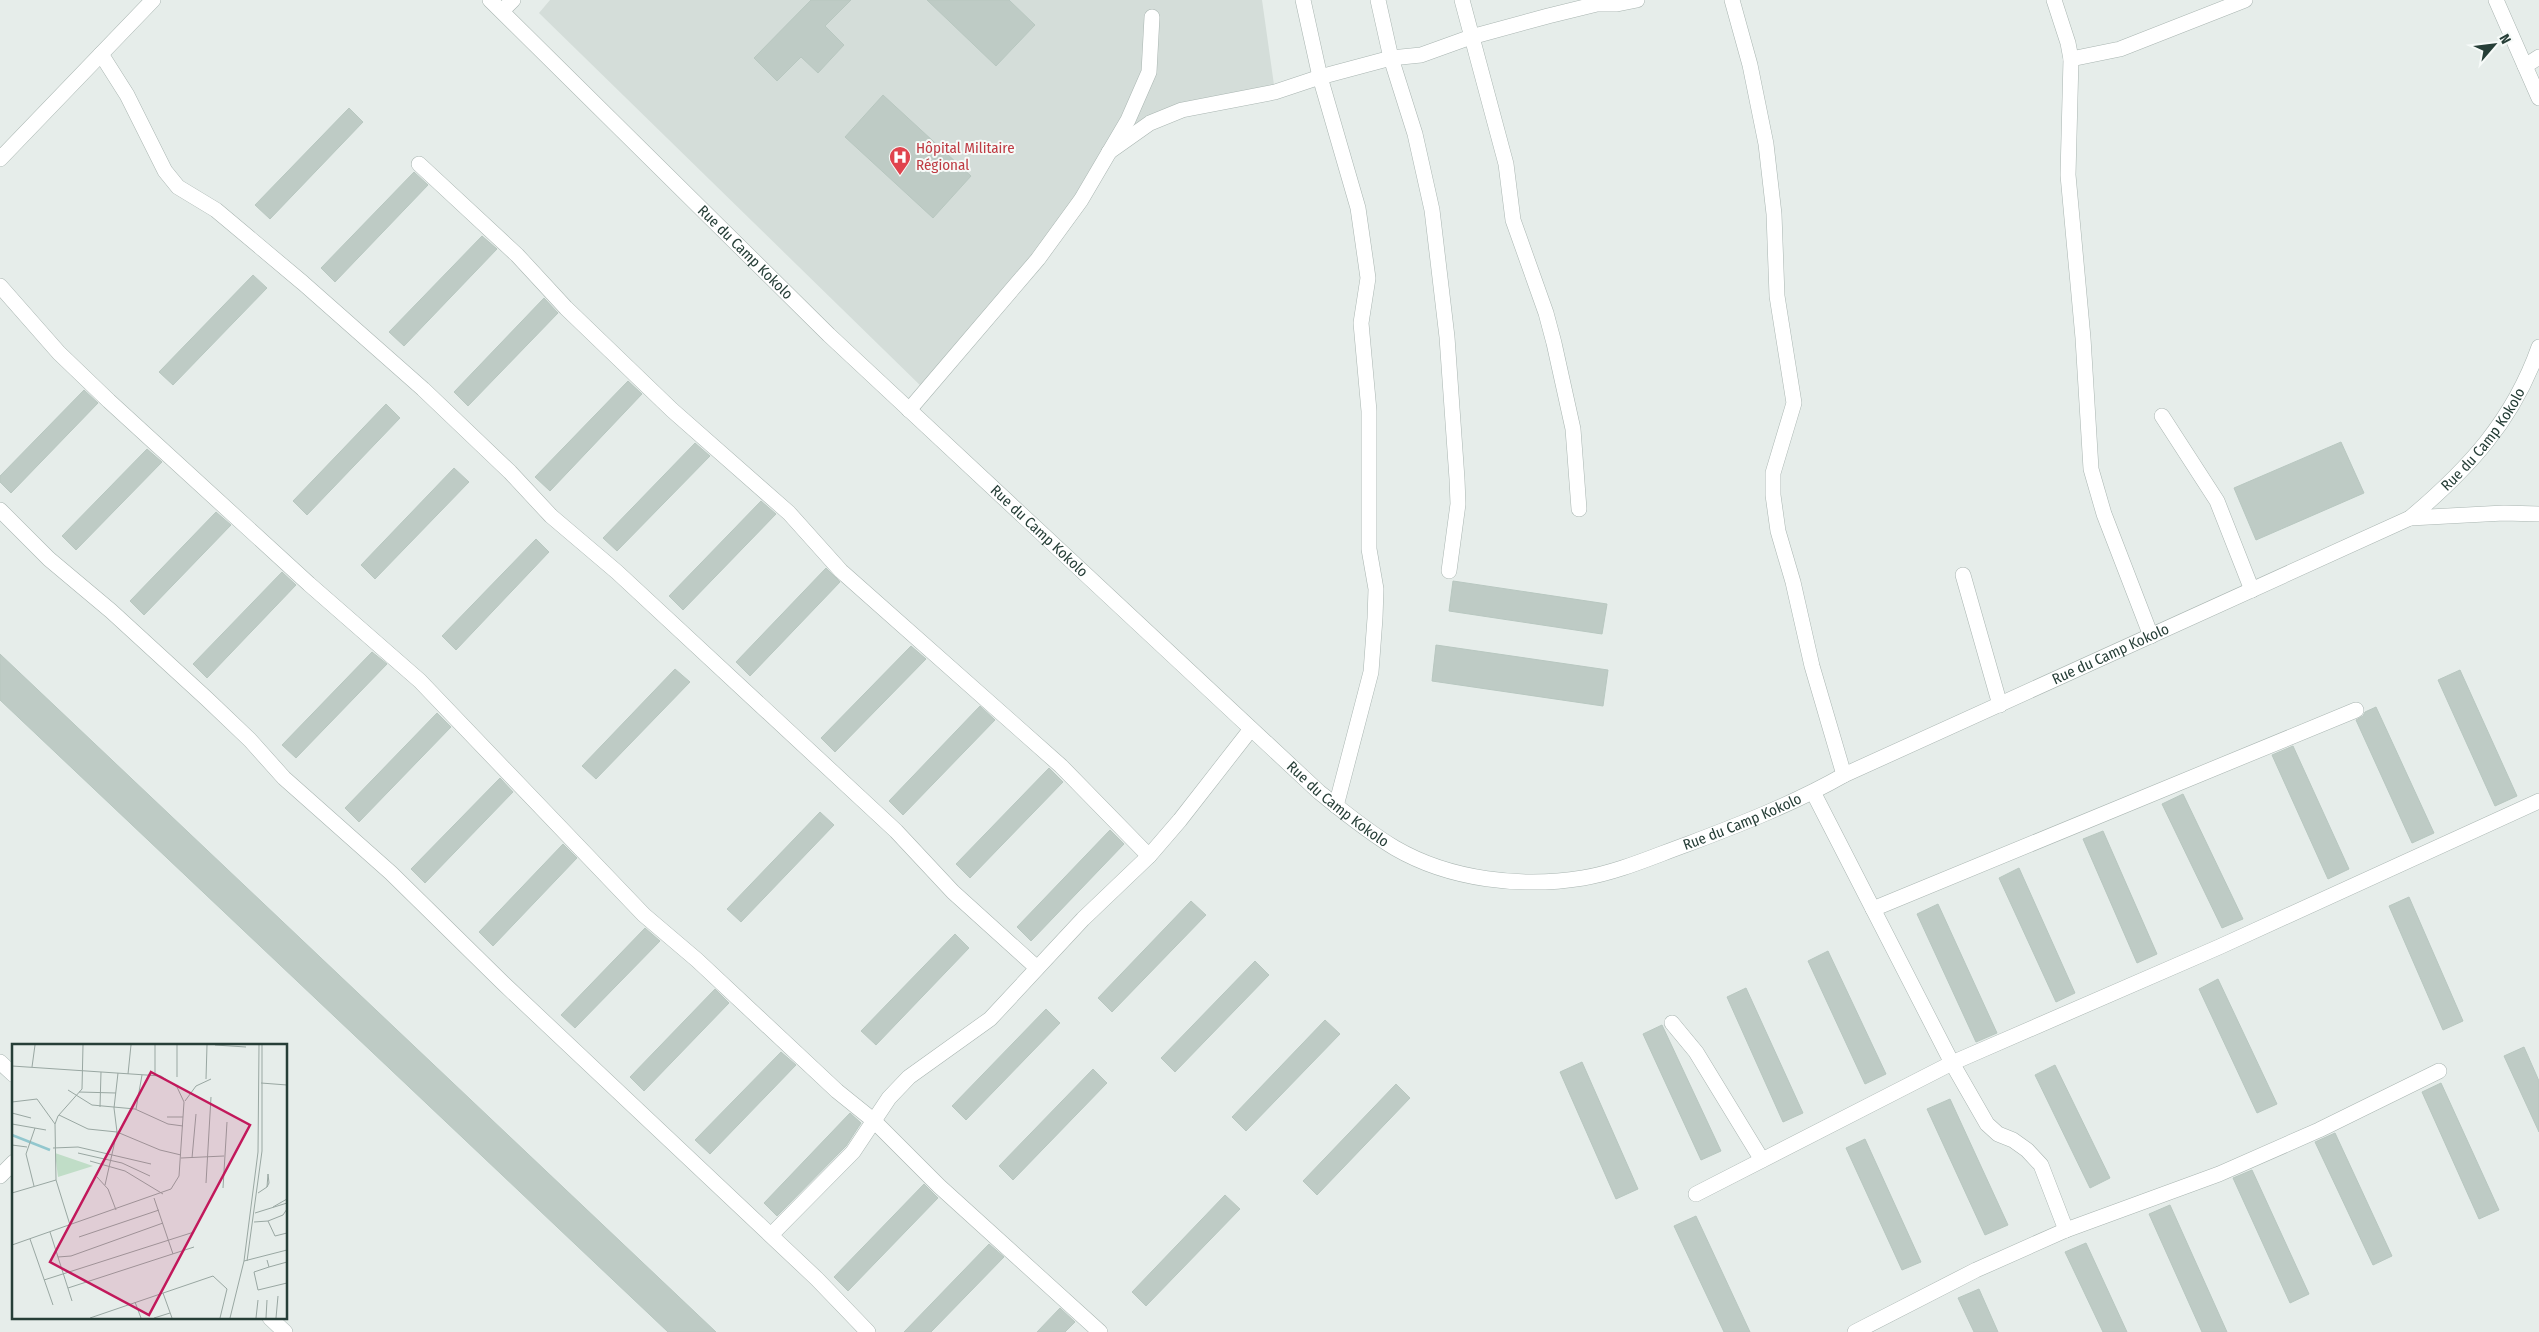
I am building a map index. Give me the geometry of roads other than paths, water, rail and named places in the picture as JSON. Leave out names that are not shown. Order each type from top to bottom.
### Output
[{"type":"street","points":[[0,159],[153,0]]},
{"type":"street","name":"Rue du Camp Kokolo","points":[[490,0],[829,335],[1336,806],[1358,824],[1397,849],[1436,866],[1482,878],[1532,882],[1584,878],[1615,870],[1707,836],[1813,792],[1844,775],[2410,518],[2458,476],[2480,452],[2522,387],[2539,348]]},
{"type":"street","points":[[502,11],[513,0]]},
{"type":"street","points":[[1303,0],[1320,77],[1358,208],[1368,278],[1360,324],[1369,411],[1369,549],[1376,589],[1371,672],[1336,806]]},
{"type":"street","points":[[1378,0],[1391,58],[1415,134],[1432,210],[1446,337],[1458,504],[1449,571]]},
{"type":"street","points":[[1462,0],[1506,164],[1513,220],[1546,313],[1554,343],[1573,429],[1579,509]]},
{"type":"street","points":[[1109,152],[1150,123],[1182,110],[1275,92],[1320,77],[1391,58],[1421,55],[1471,37],[1577,8],[1637,0]]},
{"type":"street","points":[[1732,0],[1750,66],[1766,144],[1774,223],[1777,296],[1794,403],[1773,473],[1773,495],[1778,532],[1793,582],[1812,666],[1844,775]]},
{"type":"street","points":[[2054,0],[2068,42],[2071,59],[2068,175],[2083,338],[2091,469],[2104,514],[2151,636]]},
{"type":"street","points":[[2071,59],[2120,49],[2245,0]]},
{"type":"street","points":[[2496,0],[2539,98]]},
{"type":"street","points":[[909,410],[1038,260],[1080,200],[1128,120],[1149,72],[1152,17]]},
{"type":"street","points":[[101,54],[127,95],[166,171],[178,187],[216,210],[303,282],[423,389],[510,472],[551,516],[617,572],[896,831],[953,892],[1036,968]]},
{"type":"street","points":[[2525,66],[2539,57]]},
{"type":"street","points":[[419,164],[517,255],[566,308],[672,410],[790,513],[841,571],[1060,766],[1149,856]]},
{"type":"street","points":[[0,286],[59,353],[109,401],[275,553],[420,681],[644,915],[711,973],[837,1091],[873,1120],[939,1186],[1100,1332]]},
{"type":"street","points":[[2162,416],[2216,501],[2252,590]]},
{"type":"street","points":[[0,510],[49,559],[111,611],[207,699],[250,740],[284,778],[391,873],[503,983],[771,1235],[868,1332]]},
{"type":"street","name":"Rue du Camp Kokolo","points":[[2410,518],[2504,513],[2539,514]]},
{"type":"street","points":[[1963,575],[2000,705]]},
{"type":"street","points":[[1873,910],[2356,710]]},
{"type":"street","points":[[771,1235],[853,1152],[873,1120],[910,1077],[943,1051],[990,1019],[1036,968],[1149,856],[1251,729]]},
{"type":"street","points":[[1813,792],[1952,1063],[1987,1124],[1998,1134],[2014,1140],[2041,1165],[2066,1230]]},
{"type":"street","points":[[1696,1194],[1952,1063],[2219,947],[2539,801]]},
{"type":"street","points":[[1672,1023],[1696,1052],[1762,1160]]},
{"type":"street","points":[[0,1062],[12,1073]]},
{"type":"street","points":[[1855,1332],[1976,1270],[2066,1230],[2218,1174],[2319,1130],[2439,1071]]},
{"type":"street","points":[[0,1176],[12,1164]]},
{"type":"street","points":[[272,1320],[285,1332]]},
{"type":"place","name":"Hôpital Militaire Régional","points":[[900,176]]}]
